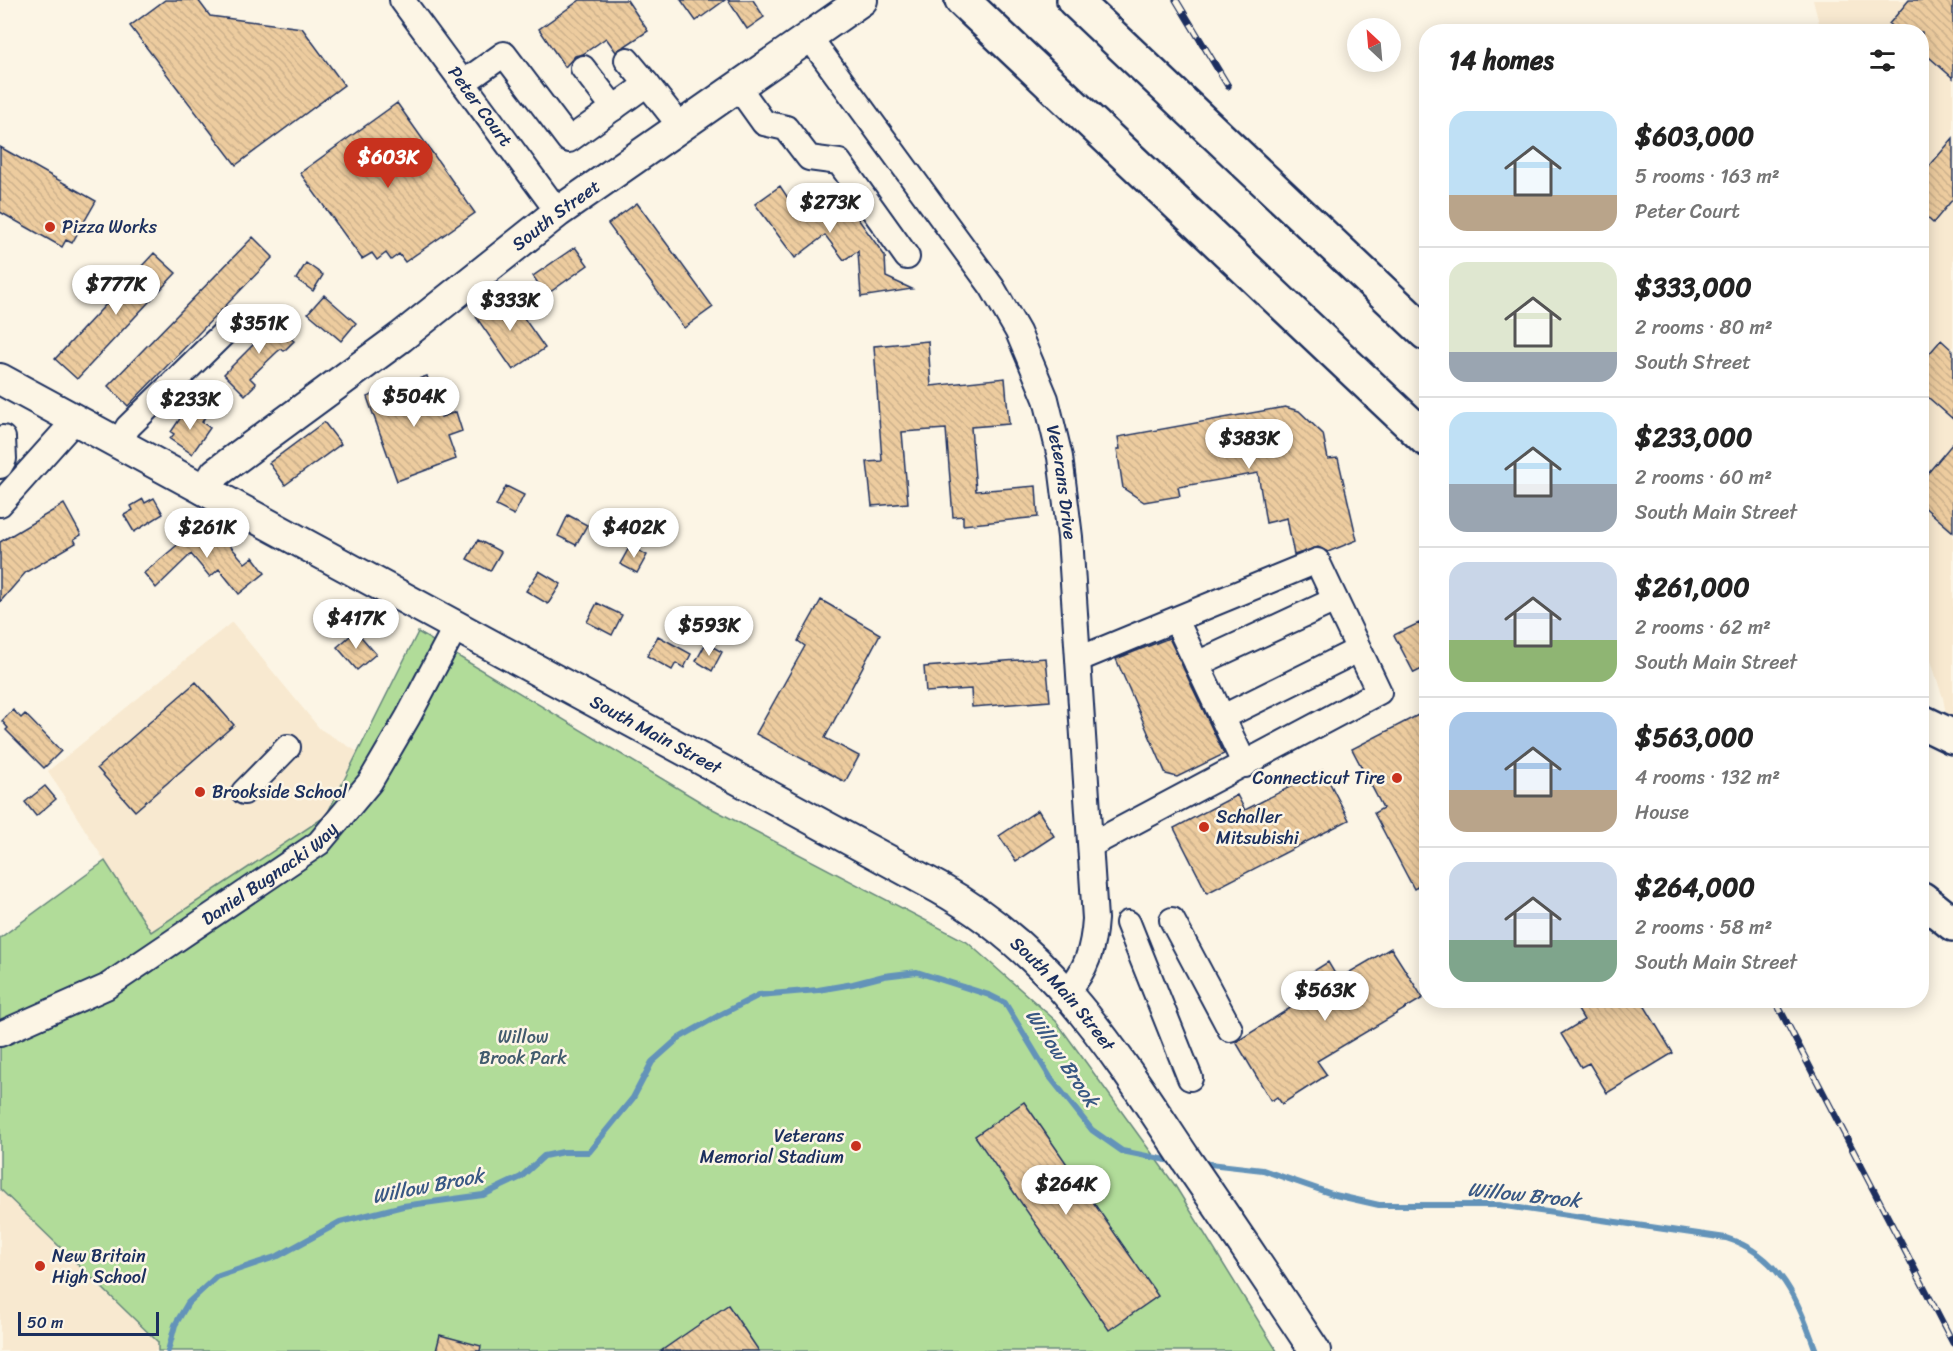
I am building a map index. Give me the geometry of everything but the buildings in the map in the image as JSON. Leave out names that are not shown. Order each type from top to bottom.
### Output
[{"type":"highway","points":[[962,0],[1419,432]]},
{"type":"highway","points":[[1074,0],[1419,326]]},
{"type":"highway","points":[[1929,725],[1953,737]]},
{"type":"highway","points":[[1929,905],[1953,924]]},
{"type":"main road","name":"South Street","points":[[205,490],[216,473],[401,337],[558,212],[739,88],[862,0]]},
{"type":"main road","name":"South Main Street","points":[[0,379],[950,894],[1020,945],[1067,992],[1177,1145],[1315,1351]]},
{"type":"street","name":"Peter Court","points":[[402,0],[558,212]]},
{"type":"street","name":"Veterans Drive","points":[[810,38],[992,287],[1018,332],[1046,399],[1060,458],[1070,537],[1091,845],[1094,939],[1090,958],[1080,976],[1067,992]]},
{"type":"street","points":[[463,83],[504,54],[570,140],[647,84]]},
{"type":"street","points":[[627,60],[681,127]]},
{"type":"street","points":[[583,68],[614,108]]},
{"type":"street","points":[[739,88],[764,123],[786,128],[809,158],[839,162],[907,257]]},
{"type":"street","points":[[119,443],[128,427],[226,331]]},
{"type":"street","points":[[3,492],[76,419]]},
{"type":"street","points":[[0,466],[4,459],[3,438]]},
{"type":"street","points":[[1079,659],[1317,561],[1379,692],[1091,845]]},
{"type":"street","points":[[1197,664],[1335,600]]},
{"type":"street","points":[[1176,620],[1245,765]]},
{"type":"street","name":"Daniel Bugnacki Way","points":[[0,1034],[106,987],[320,843],[370,782],[408,717],[456,626]]},
{"type":"street","points":[[1223,717],[1358,650]]},
{"type":"street","points":[[244,792],[288,747]]},
{"type":"street","points":[[1172,920],[1230,1029]]},
{"type":"street","points":[[1128,923],[1190,1078]]},
{"type":"shaded area","points":[[1813,0],[1953,0],[1953,754],[1943,698],[1929,655],[1929,24],[1819,24]]},
{"type":"shaded area","name":"Brookside School","points":[[232,622],[320,729],[358,752],[326,816],[150,933],[48,771]]},
{"type":"shaded area","name":"New Britain High School","points":[[0,1189],[158,1342],[158,1351],[0,1351]]},
{"type":"green space","name":"Willow Brook Park","points":[[418,632],[709,807],[967,942],[1056,1021],[1174,1184],[1277,1351],[158,1351],[158,1342],[0,1189],[0,938],[105,861],[151,932],[326,816]]},
{"type":"waterway","name":"Willow Brook","points":[[168,1351],[175,1325],[188,1303],[216,1277],[278,1256],[340,1222],[403,1206],[483,1195],[521,1177],[544,1156],[563,1152],[589,1152],[633,1098],[652,1062],[679,1038],[759,995],[818,990],[884,976],[917,972],[989,995],[1005,1003],[1050,1077],[1092,1130],[1122,1151],[1176,1162]]},
{"type":"waterway","name":"Willow Brook","points":[[1201,1163],[1263,1170],[1335,1195],[1379,1205],[1499,1205],[1726,1238],[1745,1246],[1774,1268],[1794,1298],[1816,1351]]},
{"type":"railway","points":[[1176,0],[1228,86]]},
{"type":"railway","points":[[1779,1008],[1953,1343]]},
{"type":"place","name":"Pizza Works","points":[[50,227]]},
{"type":"place","name":"Connecticut Tire","points":[[1397,778]]},
{"type":"place","name":"Brookside School","points":[[200,792]]},
{"type":"place","name":"Schaller Mitsubishi","points":[[1204,827]]},
{"type":"place","name":"Veterans Memorial Stadium","points":[[856,1146]]},
{"type":"place","name":"New Britain High School","points":[[40,1266]]}]
